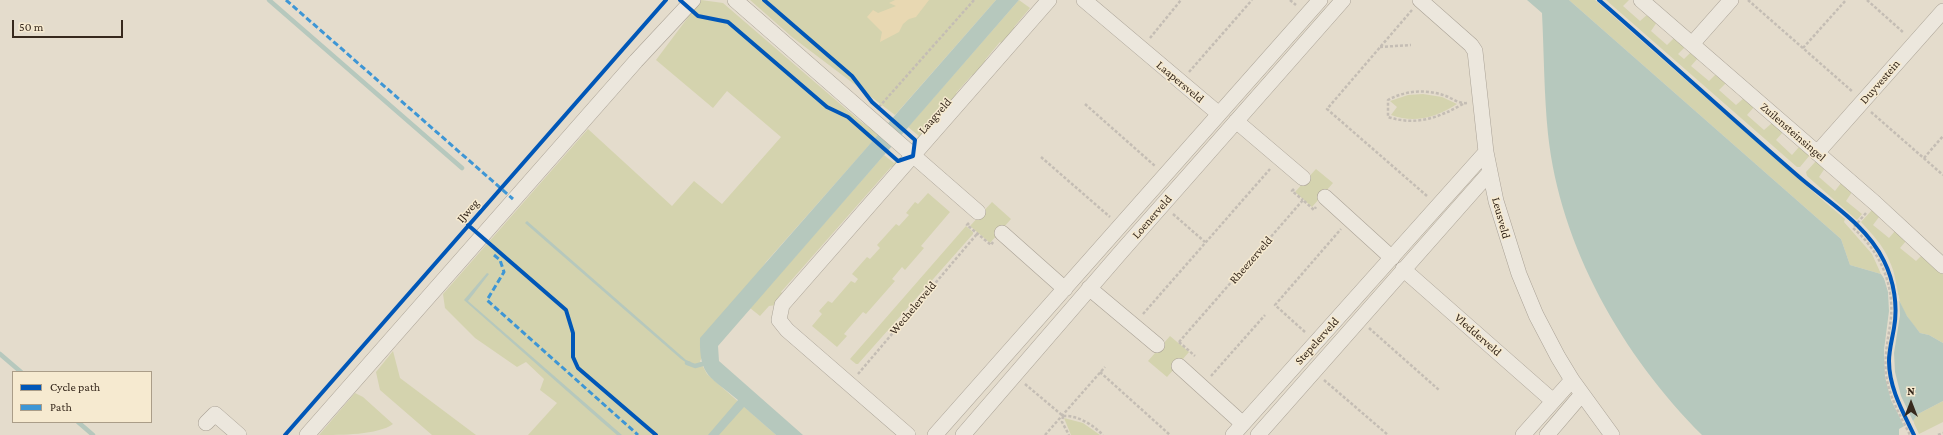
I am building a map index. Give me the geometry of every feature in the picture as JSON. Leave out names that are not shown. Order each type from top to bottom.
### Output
[{"type":"street","points":[[307,435],[636,60],[693,0]]},
{"type":"street","points":[[735,0],[978,212]]},
{"type":"street","name":"Laagveld","points":[[850,383],[787,330],[779,320],[782,305],[908,152],[1049,0]]},
{"type":"street","name":"Laapersveld","points":[[1084,0],[1219,114]]},
{"type":"street","name":"Loenerveld","points":[[935,435],[1166,176],[1320,0]]},
{"type":"street","name":"Loenerveld","points":[[963,435],[1089,288],[1343,0]]},
{"type":"street","name":"Leusveld","points":[[1420,0],[1474,48],[1486,152],[1508,244],[1522,282],[1543,329],[1572,380],[1612,435]]},
{"type":"street","name":"Zuilensteinsingel","points":[[1641,0],[1942,264]]},
{"type":"street","points":[[1692,44],[1731,0]]},
{"type":"street","name":"Duyvestein","points":[[1817,153],[1863,103],[1914,42],[1943,11]]},
{"type":"street","points":[[1236,121],[1303,178]]},
{"type":"street","name":"Stepelerveld","points":[[1179,366],[1202,387],[1238,430],[1486,152]]},
{"type":"street","name":"Stepelerveld","points":[[1259,434],[1490,172]]},
{"type":"street","points":[[1325,197],[1392,258]]},
{"type":"street","points":[[1002,233],[1065,289]]},
{"type":"street","name":"Vledderveld","points":[[1403,269],[1553,401]]},
{"type":"street","points":[[1089,288],[1157,345]]},
{"type":"street","points":[[1523,435],[1572,380]]},
{"type":"street","points":[[850,383],[908,435]]},
{"type":"street","points":[[1547,435],[1582,394]]},
{"type":"street","points":[[206,423],[214,414],[239,435]]},
{"type":"path","points":[[884,112],[877,106],[974,0]]},
{"type":"path","points":[[1142,49],[1181,0]]},
{"type":"path","points":[[1180,82],[1252,0]]},
{"type":"path","points":[[1420,0],[1327,108],[1438,206]]},
{"type":"path","points":[[1748,0],[1943,175]]},
{"type":"path","points":[[1803,48],[1846,0]]},
{"type":"path","points":[[1867,0],[1914,42]]},
{"type":"path","points":[[1380,47],[1411,45]]},
{"type":"path","points":[[1463,104],[1438,94],[1419,91],[1412,92],[1388,100],[1388,117],[1414,122],[1429,120],[1463,104],[1480,102]]},
{"type":"path","points":[[1924,158],[1943,136]]},
{"type":"path","points":[[1133,325],[1280,158]]},
{"type":"path","points":[[1162,205],[1205,242]]},
{"type":"path","points":[[978,212],[967,225],[977,234],[991,245],[1002,233]]},
{"type":"path","points":[[1316,342],[1275,305],[1349,219]]},
{"type":"path","points":[[1850,219],[1876,254],[1887,282],[1891,313],[1886,347],[1887,380],[1892,398],[1910,435]]},
{"type":"path","points":[[1857,228],[1877,248],[1892,281],[1895,316],[1890,346],[1890,370],[1896,397],[1914,435]]},
{"type":"path","points":[[1202,387],[1265,315]]},
{"type":"path","points":[[1360,320],[1439,390]]},
{"type":"path","points":[[1044,435],[1063,415],[1104,366]]},
{"type":"path","points":[[1100,372],[1170,435]]},
{"type":"path","points":[[1014,375],[1063,415],[1086,422],[1103,435]]},
{"type":"path","points":[[1063,415],[1062,422],[1069,435]]},
{"type":"path","points":[[1932,433],[1943,428]]},
{"type":"path","points":[[1938,435],[1943,433]]},
{"type":"green space","points":[[701,0],[723,3],[860,121],[879,134],[766,262],[700,361],[707,374],[776,435],[528,435],[557,403],[540,390],[544,379],[526,362],[517,367],[475,338],[445,308],[443,294],[588,129],[672,206],[694,181],[722,204],[781,137],[727,91],[713,108],[656,60]]},
{"type":"green space","points":[[750,0],[996,0],[895,115],[792,37]]},
{"type":"green space","points":[[1019,0],[1030,8],[1014,27],[1016,30],[1003,45],[1000,42],[985,60],[988,62],[975,77],[972,75],[956,93],[959,95],[946,110],[943,108],[928,125],[930,128],[919,140],[917,138],[919,136],[908,127]]},
{"type":"green space","points":[[1569,0],[1595,0],[1845,219],[1844,222],[1872,254],[1881,274],[1850,265],[1841,239]]},
{"type":"green space","points":[[1606,0],[1629,0],[1623,6],[1640,21],[1648,14],[1657,22],[1651,31],[1667,45],[1674,38],[1685,47],[1678,54],[1684,59],[1691,52],[1698,58],[1691,66],[1709,81],[1716,74],[1726,83],[1719,90],[1736,105],[1744,98],[1754,107],[1747,115],[1764,130],[1772,123],[1783,132],[1776,140],[1792,155],[1799,147],[1810,155],[1800,167],[1797,167]]},
{"type":"green space","points":[[1423,94],[1442,97],[1457,104],[1433,116],[1425,118],[1408,119],[1391,115],[1397,107],[1390,101],[1408,95]]},
{"type":"green space","points":[[884,155],[894,163],[896,161],[899,163],[894,169],[891,167],[781,292],[784,295],[776,305],[769,306],[760,316],[750,308]]},
{"type":"green space","points":[[1816,161],[1825,168],[1819,177],[1835,191],[1841,183],[1852,192],[1846,201],[1862,214],[1857,220],[1807,176],[1806,172]]},
{"type":"green space","points":[[1316,169],[1333,183],[1312,207],[1295,192]]},
{"type":"green space","points":[[928,193],[950,212],[921,246],[924,248],[905,270],[902,267],[892,279],[895,281],[866,314],[863,312],[844,334],[847,336],[837,347],[812,326],[822,314],[819,311],[828,301],[832,303],[851,281],[855,283],[858,279],[852,274],[867,257],[870,259],[880,248],[877,245],[896,224],[899,226],[909,215],[906,213],[915,202],[918,204]]},
{"type":"green space","points":[[992,202],[1011,219],[990,243],[970,226]]},
{"type":"green space","points":[[1872,210],[1879,217],[1873,225],[1889,238],[1895,231],[1906,241],[1900,248],[1916,261],[1923,254],[1943,271],[1943,343],[1929,335],[1920,333],[1908,318],[1900,302],[1893,270],[1887,255],[1877,240],[1861,222]]},
{"type":"green space","points":[[966,226],[973,232],[973,234],[858,364],[850,359]]},
{"type":"green space","points":[[1170,336],[1189,352],[1167,377],[1148,361]]},
{"type":"green space","points":[[393,351],[400,378],[476,435],[432,435],[380,390],[376,372]]},
{"type":"green space","points":[[355,393],[363,397],[393,424],[386,428],[369,432],[319,435]]},
{"type":"green space","points":[[1943,401],[1943,422],[1919,434],[1913,421],[1918,414]]},
{"type":"green space","points":[[1064,418],[1083,423],[1100,435],[1071,435]]},
{"type":"sand","points":[[895,0],[929,0],[916,17],[909,19],[903,24],[899,32],[880,42],[882,32],[867,17],[873,10],[878,13],[896,6],[889,3]]},
{"type":"shaded area","points":[[996,0],[1019,0],[718,346],[719,361],[803,435],[776,435],[744,407],[719,435],[708,435],[738,400],[714,381],[704,369],[700,351],[700,338]]},
{"type":"shaded area","points":[[1527,0],[1569,0],[1841,239],[1850,265],[1881,274],[1900,302],[1907,316],[1920,333],[1929,335],[1943,343],[1943,401],[1918,414],[1913,421],[1899,429],[1899,435],[1702,435],[1673,404],[1646,371],[1622,335],[1600,297],[1581,258],[1566,218],[1555,176],[1548,134],[1542,13]]},
{"type":"shaded area","points":[[527,221],[686,360],[691,362],[691,366],[681,359],[525,223]]},
{"type":"shaded area","points":[[487,273],[489,274],[468,301],[622,435],[617,435],[464,300]]},
{"type":"pier","points":[[1883,275],[1899,296],[1900,315],[1894,353],[1895,372],[1901,396],[1914,423],[1905,428],[1891,400],[1885,377],[1884,350],[1889,311],[1888,292]]},
{"type":"waterway","points":[[269,0],[462,168]]},
{"type":"waterway","points":[[0,354],[20,371]]},
{"type":"waterway","points":[[687,363],[695,366],[706,363]]},
{"type":"waterway","points":[[79,423],[93,435]]},
{"type":"marked path","points":[[286,0],[513,199]]},
{"type":"marked path","points":[[494,255],[500,260],[504,272],[487,300],[638,435]]},
{"type":"cycle path","name":"IJweg","points":[[285,435],[666,0]]},
{"type":"cycle path","points":[[680,0],[698,16],[728,22],[827,107],[848,117],[898,161],[913,156],[915,140],[872,102],[852,76],[764,0]]},
{"type":"cycle path","points":[[1599,0],[1798,176],[1846,214],[1876,248],[1884,261],[1893,285],[1895,302],[1896,311],[1889,357],[1891,381],[1897,400],[1914,435]]},
{"type":"cycle path","name":"IJweg","points":[[468,225],[566,310],[573,333],[573,357],[578,368],[656,435]]}]
